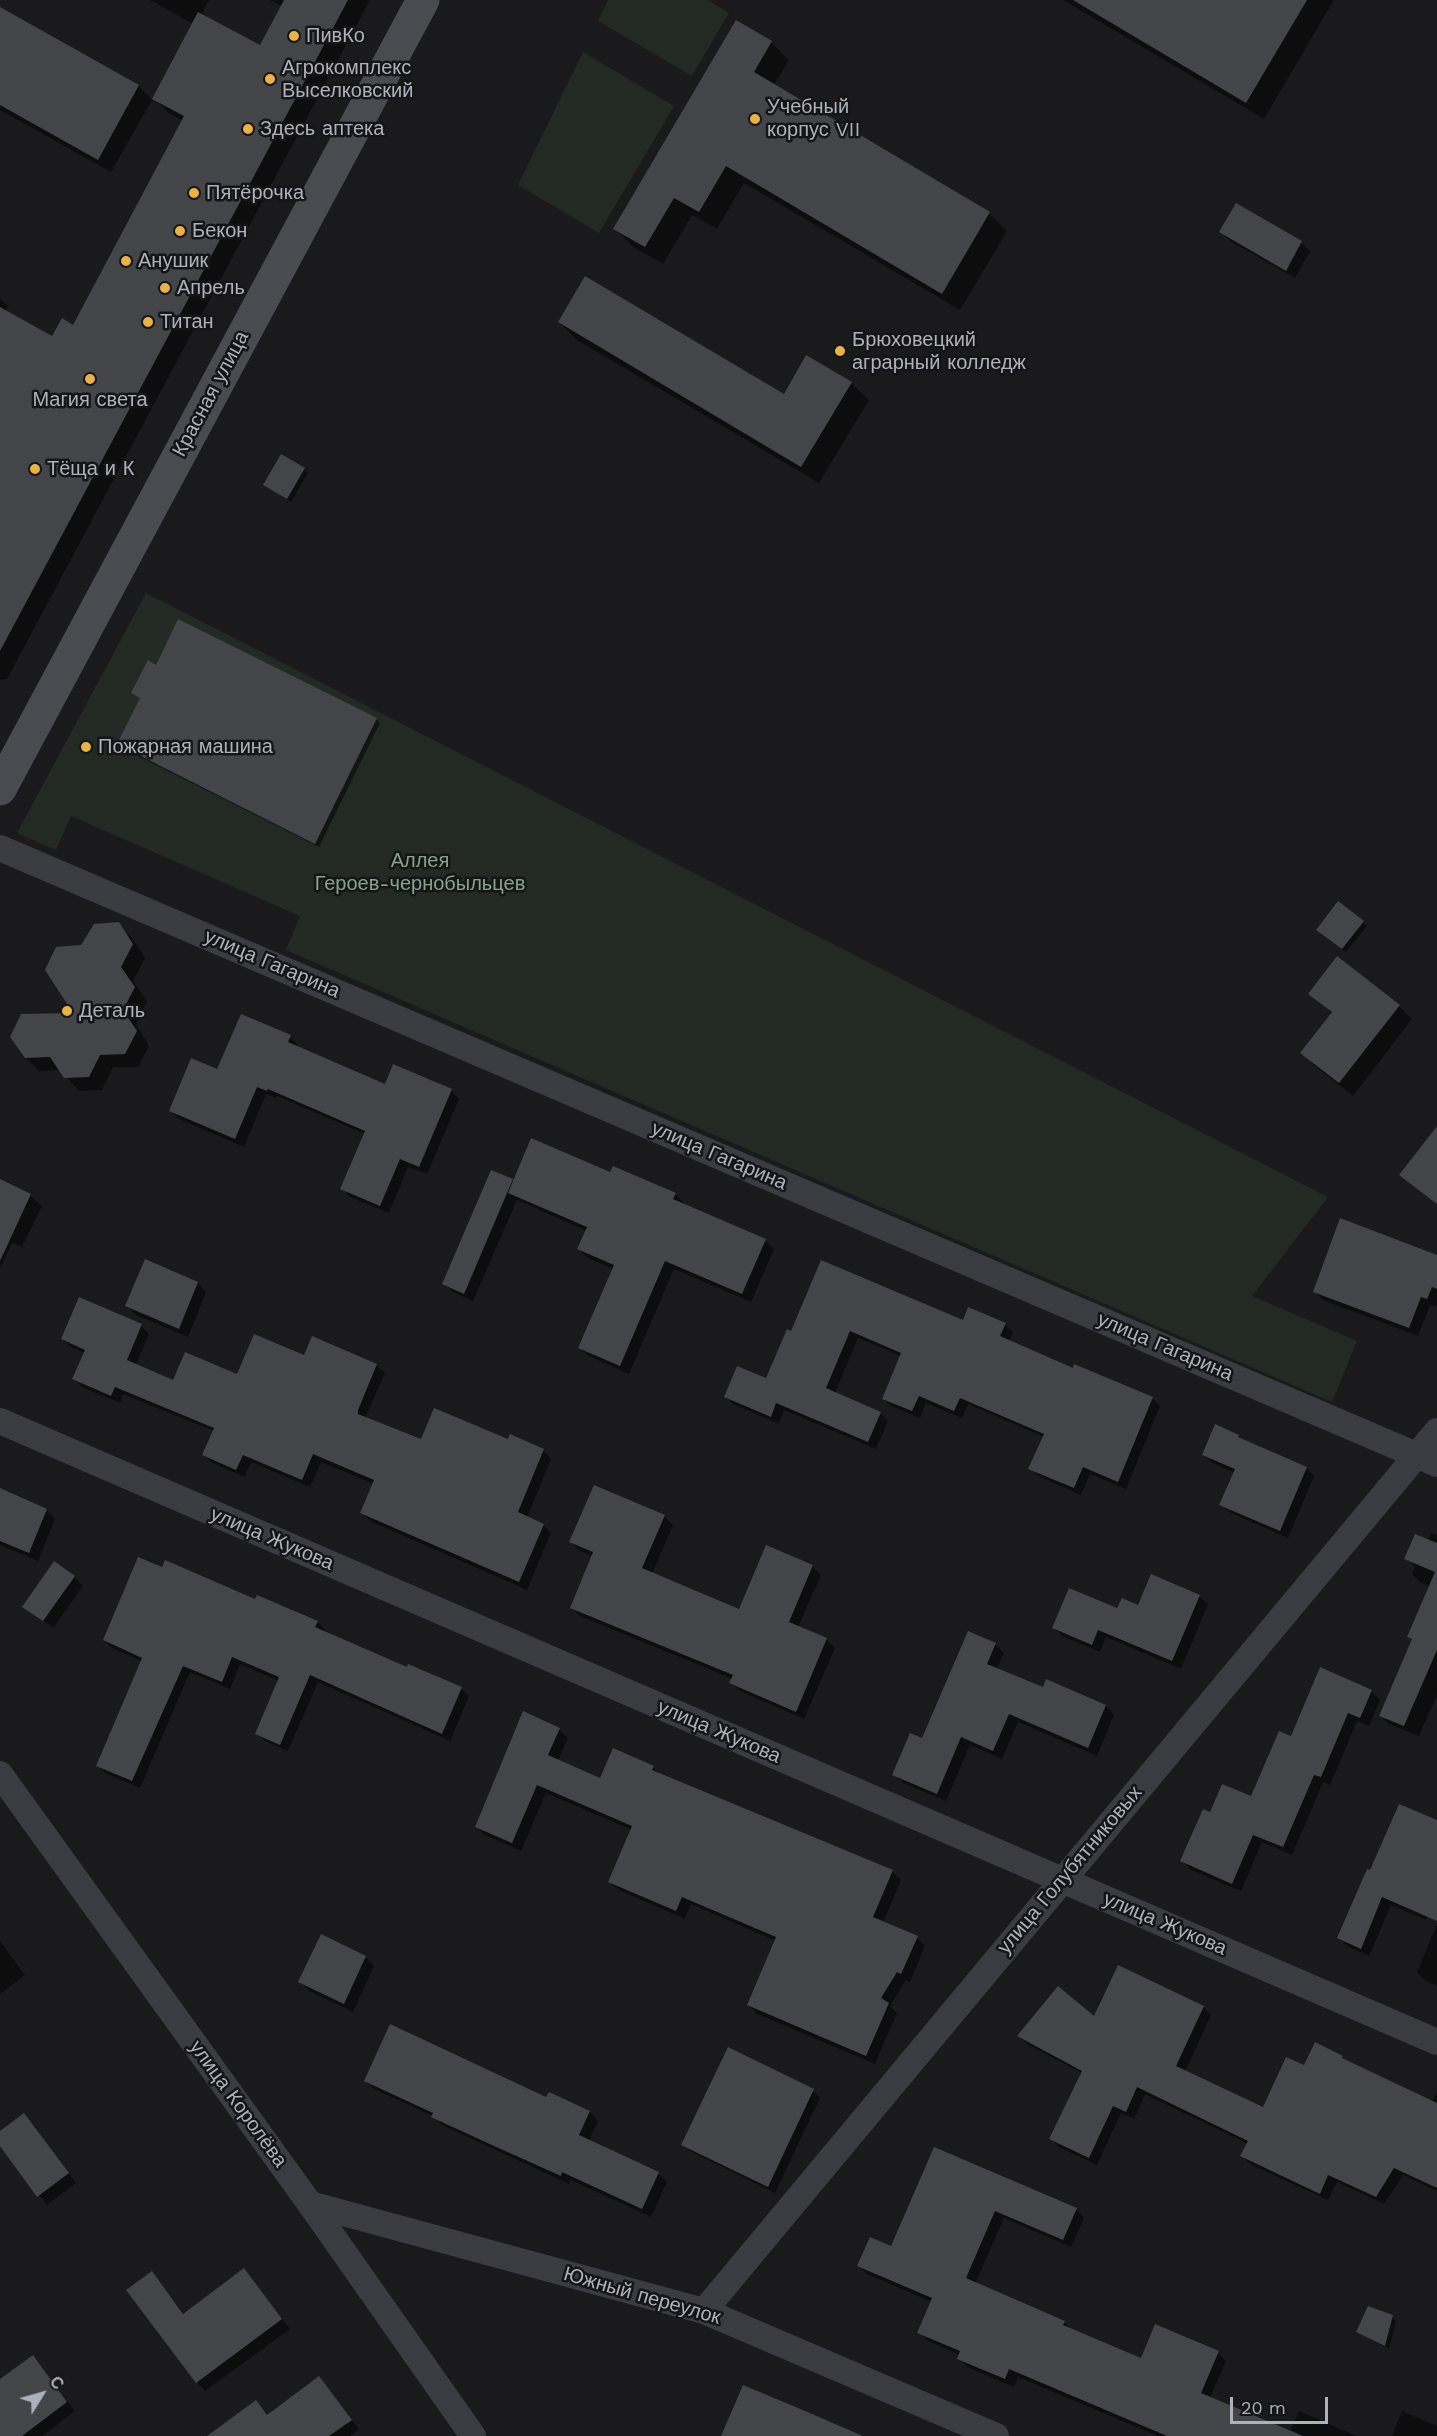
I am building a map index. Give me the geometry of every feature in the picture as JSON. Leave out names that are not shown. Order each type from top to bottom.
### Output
[{"type":"street","name":"Красная улица","points":[[0,789],[423,0]]},
{"type":"street","name":"улица Гагарина","points":[[0,848],[1426,1459]]},
{"type":"street","name":"улица Жукова","points":[[0,1421],[1437,2042]]},
{"type":"street","name":"улица Голубятниковых","points":[[704,2311],[1061,1880],[1426,1459],[1437,1431]]},
{"type":"street","name":"улица Королёва","points":[[0,1774],[310,2204],[473,2436]]},
{"type":"street","name":"Южный переулок","points":[[310,2204],[704,2311],[996,2436]]},
{"type":"green space","points":[[608,0],[708,0],[729,13],[692,76],[598,21]]},
{"type":"green space","points":[[583,52],[674,106],[599,233],[518,185]]},
{"type":"green space","name":"Аллея Героев-чернобыльцев","points":[[146,593],[1328,1197],[1252,1296],[1357,1341],[1332,1402],[286,950],[300,916],[71,816],[56,850],[17,833]]},
{"type":"building","points":[[284,0],[348,0],[0,651],[0,307],[52,336],[62,318],[73,325],[184,116],[152,99],[198,12],[260,45]]},
{"type":"building","points":[[1073,0],[1307,0],[1246,103]]},
{"type":"building","points":[[0,7],[139,85],[98,160],[0,105]]},
{"type":"building","name":"Учебный корпус VII","points":[[736,20],[772,41],[754,72],[990,212],[942,294],[726,166],[699,212],[674,198],[645,247],[613,229]]},
{"type":"building","points":[[1236,203],[1302,241],[1286,271],[1219,232]]},
{"type":"building","points":[[585,276],[784,394],[806,355],[852,382],[801,467],[558,322]]},
{"type":"building","points":[[281,454],[305,468],[287,499],[263,485]]},
{"type":"building","points":[[178,619],[377,718],[315,844],[117,744],[140,698],[131,693],[148,660],[156,665]]},
{"type":"building","points":[[1338,901],[1364,921],[1342,949],[1316,930]]},
{"type":"building","points":[[119,922],[133,944],[121,967],[135,987],[123,1010],[137,1031],[125,1054],[100,1055],[89,1077],[64,1078],[50,1057],[25,1058],[10,1037],[21,1014],[73,1013],[45,970],[56,947],[81,945],[94,924]]},
{"type":"building","points":[[1337,956],[1400,1005],[1339,1083],[1300,1053],[1332,1012],[1308,994]]},
{"type":"building","points":[[241,1014],[291,1035],[288,1042],[385,1084],[393,1064],[452,1089],[419,1167],[400,1159],[380,1206],[340,1189],[365,1131],[268,1089],[267,1091],[257,1087],[235,1139],[169,1111],[191,1058],[217,1069]]},
{"type":"building","points":[[1437,1126],[1437,1204],[1399,1175]]},
{"type":"building","points":[[531,1138],[610,1172],[613,1166],[676,1193],[673,1199],[766,1239],[742,1294],[665,1261],[620,1366],[578,1348],[614,1265],[577,1249],[587,1227],[508,1193]]},
{"type":"building","points":[[491,1170],[513,1179],[464,1294],[442,1284]]},
{"type":"building","points":[[0,1179],[31,1194],[0,1261]]},
{"type":"building","points":[[1340,1218],[1437,1255],[1437,1289],[1432,1287],[1427,1299],[1421,1297],[1409,1328],[1313,1292]]},
{"type":"building","points":[[145,1259],[198,1282],[179,1329],[125,1306]]},
{"type":"building","points":[[821,1260],[963,1320],[968,1307],[1006,1323],[1000,1336],[1073,1368],[1074,1364],[1153,1397],[1118,1482],[1083,1467],[1074,1488],[1028,1469],[1044,1434],[960,1398],[954,1411],[919,1396],[912,1411],[882,1399],[901,1353],[850,1331],[826,1388],[881,1412],[868,1442],[776,1403],[771,1417],[724,1397],[737,1366],[766,1378],[787,1329],[791,1331]]},
{"type":"building","points":[[79,1297],[142,1324],[127,1360],[173,1380],[185,1352],[237,1374],[254,1334],[304,1355],[312,1336],[377,1364],[358,1414],[421,1439],[434,1408],[508,1439],[510,1434],[544,1449],[518,1512],[544,1524],[519,1582],[360,1513],[374,1480],[313,1454],[302,1480],[243,1455],[236,1470],[202,1455],[214,1428],[115,1387],[111,1396],[72,1379],[85,1350],[61,1339]]},
{"type":"building","points":[[1215,1424],[1239,1435],[1238,1437],[1307,1467],[1280,1531],[1219,1505],[1235,1469],[1202,1455]]},
{"type":"building","points":[[594,1485],[665,1515],[642,1568],[739,1609],[766,1545],[813,1565],[789,1622],[827,1638],[796,1712],[729,1683],[733,1675],[570,1608],[593,1552],[569,1542]]},
{"type":"building","points":[[0,1488],[47,1509],[29,1553],[0,1541]]},
{"type":"building","points":[[1415,1534],[1437,1543],[1437,1650],[1404,1726],[1379,1716],[1412,1639],[1407,1637],[1435,1572],[1404,1559]]},
{"type":"building","points":[[138,1557],[162,1567],[165,1560],[255,1599],[257,1595],[318,1621],[315,1627],[407,1667],[408,1664],[462,1687],[442,1734],[310,1675],[280,1745],[255,1734],[279,1677],[232,1657],[222,1682],[183,1666],[132,1781],[96,1766],[142,1658],[103,1640]]},
{"type":"building","points":[[54,1561],[75,1576],[43,1621],[22,1607]]},
{"type":"building","points":[[1151,1574],[1200,1595],[1172,1661],[1098,1630],[1092,1645],[1052,1628],[1069,1588],[1117,1608],[1122,1598],[1138,1605]]},
{"type":"building","points":[[968,1631],[996,1643],[987,1664],[1043,1687],[1046,1679],[1106,1705],[1088,1748],[1009,1714],[993,1751],[961,1737],[937,1794],[892,1775],[910,1733],[922,1738]]},
{"type":"building","points":[[1320,1667],[1372,1690],[1360,1718],[1348,1713],[1321,1777],[1314,1775],[1283,1847],[1253,1835],[1232,1884],[1180,1861],[1203,1809],[1210,1812],[1222,1784],[1251,1796],[1279,1731],[1291,1736]]},
{"type":"building","points":[[523,1711],[560,1728],[548,1755],[600,1778],[613,1748],[654,1766],[652,1770],[893,1870],[873,1917],[918,1936],[901,1974],[897,1972],[881,1998],[889,2003],[866,2056],[747,2005],[776,1937],[682,1897],[676,1911],[608,1882],[632,1826],[537,1785],[512,1843],[475,1827]]},
{"type":"building","points":[[1399,1804],[1437,1820],[1437,1921],[1382,1897],[1361,1949],[1337,1938]]},
{"type":"building","points":[[321,1934],[366,1956],[344,2004],[298,1982]]},
{"type":"building","points":[[1118,1965],[1204,2006],[1176,2066],[1263,2107],[1286,2057],[1304,2065],[1315,2042],[1343,2056],[1342,2058],[1437,2103],[1437,2188],[1394,2168],[1376,2197],[1328,2175],[1320,2194],[1240,2156],[1248,2141],[1137,2087],[1126,2112],[1113,2106],[1089,2158],[1049,2139],[1082,2071],[1017,2036],[1058,1986],[1094,2016]]},
{"type":"building","points":[[390,2024],[546,2097],[549,2092],[590,2111],[579,2135],[659,2172],[642,2209],[562,2172],[561,2176],[483,2141],[431,2117],[433,2113],[364,2081]]},
{"type":"building","points":[[728,2047],[814,2089],[768,2187],[681,2145]]},
{"type":"building","points":[[24,2113],[69,2173],[37,2197],[0,2146],[0,2131]]},
{"type":"building","points":[[934,2147],[1077,2208],[1063,2240],[995,2211],[966,2278],[1065,2321],[1063,2325],[1141,2358],[1155,2324],[1219,2351],[1201,2393],[1303,2436],[1167,2436],[1009,2369],[1005,2379],[957,2359],[960,2351],[917,2333],[932,2298],[857,2266],[870,2237],[891,2246]]},
{"type":"building","points":[[244,2268],[282,2319],[196,2383],[126,2290],[152,2271],[183,2314]]},
{"type":"building","points":[[1368,2306],[1393,2315],[1385,2346],[1356,2332]]},
{"type":"building","points":[[33,2355],[67,2402],[22,2436],[0,2436],[0,2379]]},
{"type":"building","points":[[319,2376],[352,2420],[329,2436],[207,2436],[256,2400],[267,2415]]},
{"type":"building","points":[[743,2385],[798,2408],[863,2436],[721,2436]]},
{"type":"place","name":"ПивКо","points":[[294,36]]},
{"type":"place","name":"Агрокомплекс Выселковский","points":[[270,79]]},
{"type":"place","name":"Учебный корпус VII","points":[[755,119]]},
{"type":"place","name":"Здесь аптека","points":[[248,129]]},
{"type":"place","name":"Пятёрочка","points":[[194,193]]},
{"type":"place","name":"Бекон","points":[[180,231]]},
{"type":"place","name":"Анушик","points":[[126,261]]},
{"type":"place","name":"Апрель","points":[[165,288]]},
{"type":"place","name":"Титан","points":[[148,322]]},
{"type":"place","name":"Брюховецкий аграрный колледж","points":[[840,351]]},
{"type":"place","name":"Магия света","points":[[90,379]]},
{"type":"place","name":"Тёща и К","points":[[35,469]]},
{"type":"place","name":"Пожарная машина","points":[[86,747]]},
{"type":"place","name":"Деталь","points":[[67,1011]]}]
